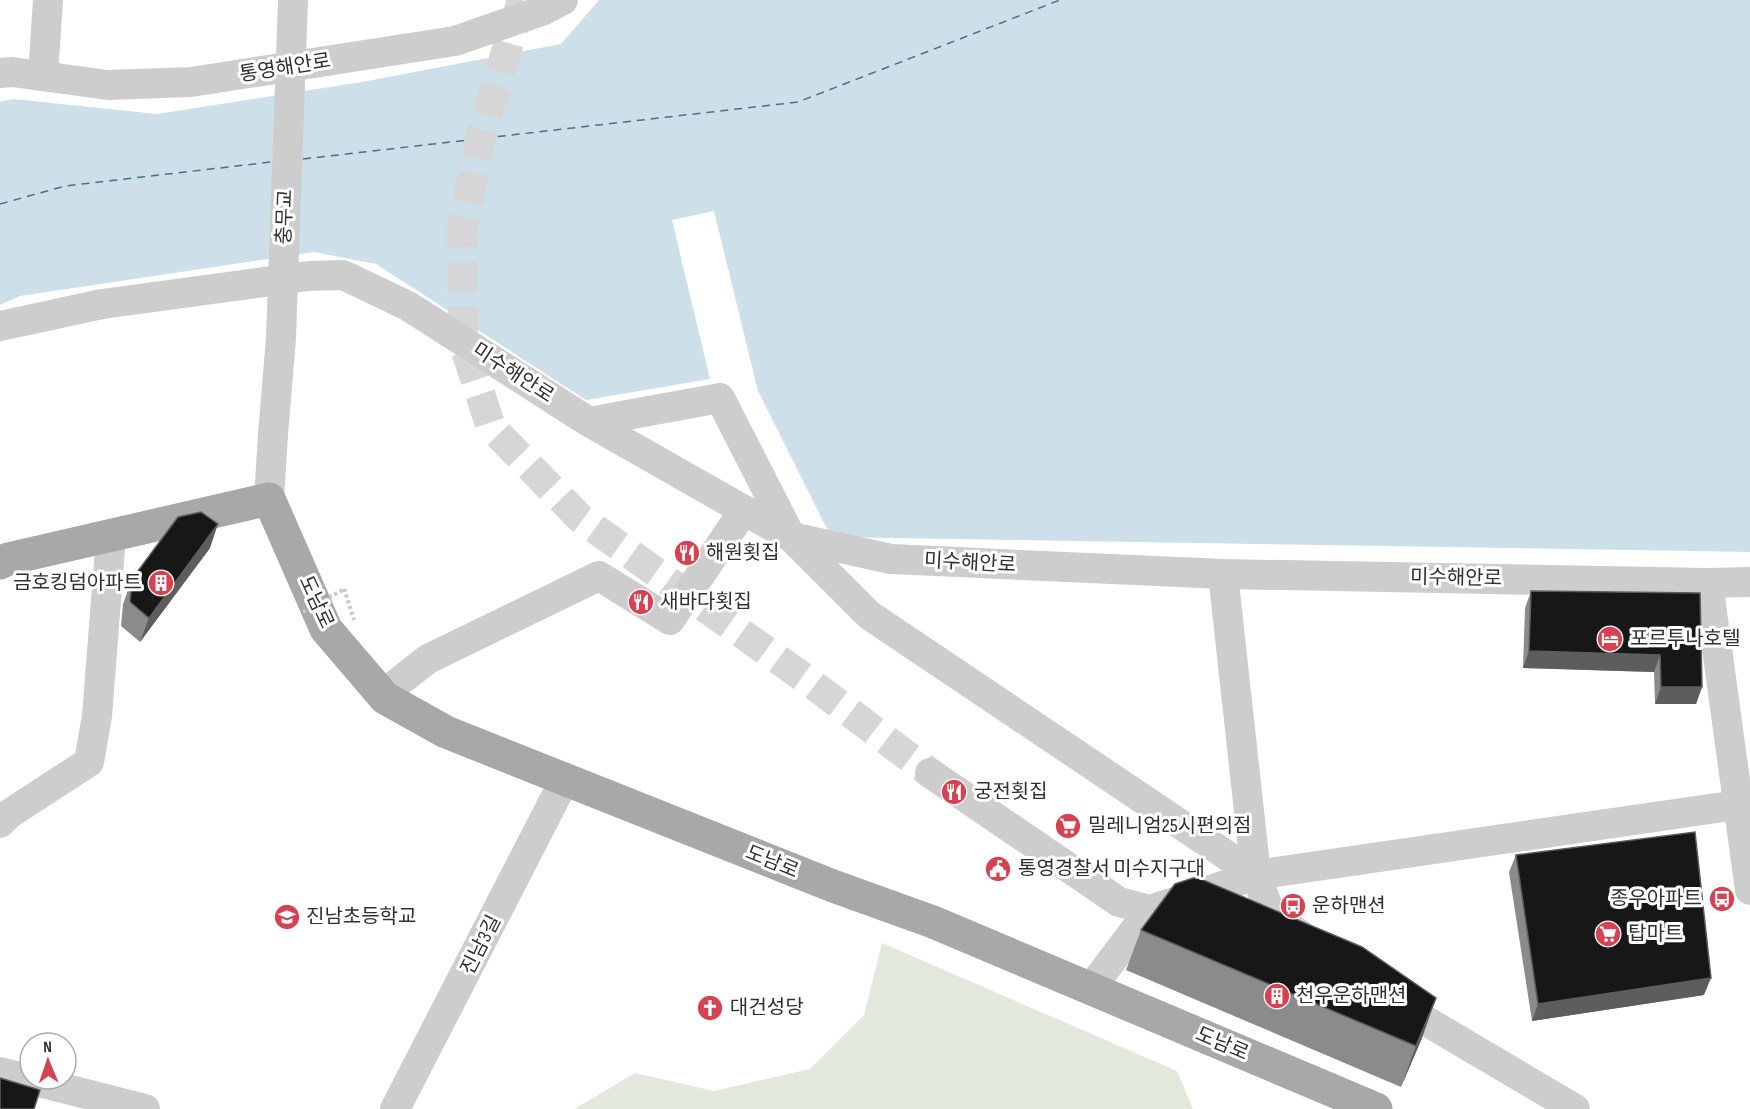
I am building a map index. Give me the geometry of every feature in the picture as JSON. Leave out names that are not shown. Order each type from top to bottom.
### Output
[{"type":"main road","points":[[0,563],[8,559],[270,499]]},
{"type":"main road","name":"도남로","points":[[270,499],[326,629],[385,698],[446,732],[833,886],[933,922],[1376,1109]]},
{"type":"street","points":[[43,76],[48,0]]},
{"type":"street","name":"충무교","points":[[270,499],[281,338],[293,0]]},
{"type":"street","name":"통영해안로","points":[[0,73],[12,72],[108,85],[191,82],[455,41],[544,10],[563,0]]},
{"type":"street","name":"미수해안로","points":[[0,326],[102,304],[308,276],[343,275],[408,306],[589,423],[790,537],[891,559],[1223,574],[1750,582]]},
{"type":"street","points":[[589,423],[720,398],[790,537],[869,615],[1256,875]]},
{"type":"street","points":[[385,698],[396,684],[428,659],[599,576],[670,620],[744,510]]},
{"type":"street","points":[[0,823],[9,814],[89,762],[98,716],[111,536]]},
{"type":"street","points":[[1223,574],[1256,875],[1271,915],[1320,948]]},
{"type":"street","points":[[1708,583],[1742,773],[1737,805],[1750,890]]},
{"type":"street","points":[[930,773],[1119,902],[1150,910],[1256,875],[1737,805]]},
{"type":"street","name":"진남3길","points":[[395,1109],[565,779]]},
{"type":"street","points":[[1091,988],[1150,910]]},
{"type":"street","points":[[1369,982],[1428,1022],[1575,1109]]},
{"type":"street","points":[[0,1071],[146,1109]]},
{"type":"path","points":[[303,612],[344,589]]},
{"type":"shaded area","points":[[882,943],[1177,1071],[1193,1109],[574,1109],[635,1073],[714,1091],[810,1069],[864,1015]]},
{"type":"water","points":[[599,0],[1750,0],[1750,552],[831,537],[758,391],[714,211],[672,220],[710,379],[586,400],[376,264],[314,252],[20,296],[0,305],[0,102],[13,99],[157,114],[362,82],[561,44]]},
{"type":"building","name":"금호킹덤아파트","points":[[201,512],[218,524],[149,618],[130,602],[132,579],[178,517]]},
{"type":"building","name":"포르투나호텔","points":[[1531,591],[1700,593],[1702,687],[1661,687],[1660,655],[1529,651]]},
{"type":"building","name":"탑마트","points":[[1695,832],[1711,978],[1538,1004],[1516,855]]},
{"type":"building","points":[[1196,877],[1362,947],[1436,998],[1416,1046],[1141,930],[1175,884]]},
{"type":"building","points":[[0,1078],[18,1083],[18,1091],[40,1091],[34,1109],[0,1109]]},
{"type":"ferry route","points":[[303,159],[798,102],[1060,0]]},
{"type":"ferry route","points":[[0,204],[65,186],[271,162]]},
{"type":"tunnel","points":[[522,0],[482,131],[462,230],[463,342],[491,427],[580,518],[807,680],[930,773]]},
{"type":"place","name":"해원횟집","points":[[687,553]]},
{"type":"place","name":"금호킹덤아파트","points":[[161,583]]},
{"type":"place","name":"새바다횟집","points":[[641,602]]},
{"type":"place","name":"포르투나호텔","points":[[1610,639]]},
{"type":"place","name":"궁전횟집","points":[[954,792]]},
{"type":"place","name":"밀레니엄25시편의점","points":[[1068,826]]},
{"type":"place","name":"통영경찰서 미수지구대","points":[[998,869]]},
{"type":"place","name":"종우아파트","points":[[1722,899]]},
{"type":"place","name":"운하맨션","points":[[1293,906]]},
{"type":"place","name":"진남초등학교","points":[[287,917]]},
{"type":"place","name":"탑마트","points":[[1608,934]]},
{"type":"place","name":"천우운하맨션","points":[[1277,996]]},
{"type":"place","name":"대건성당","points":[[710,1008]]}]
